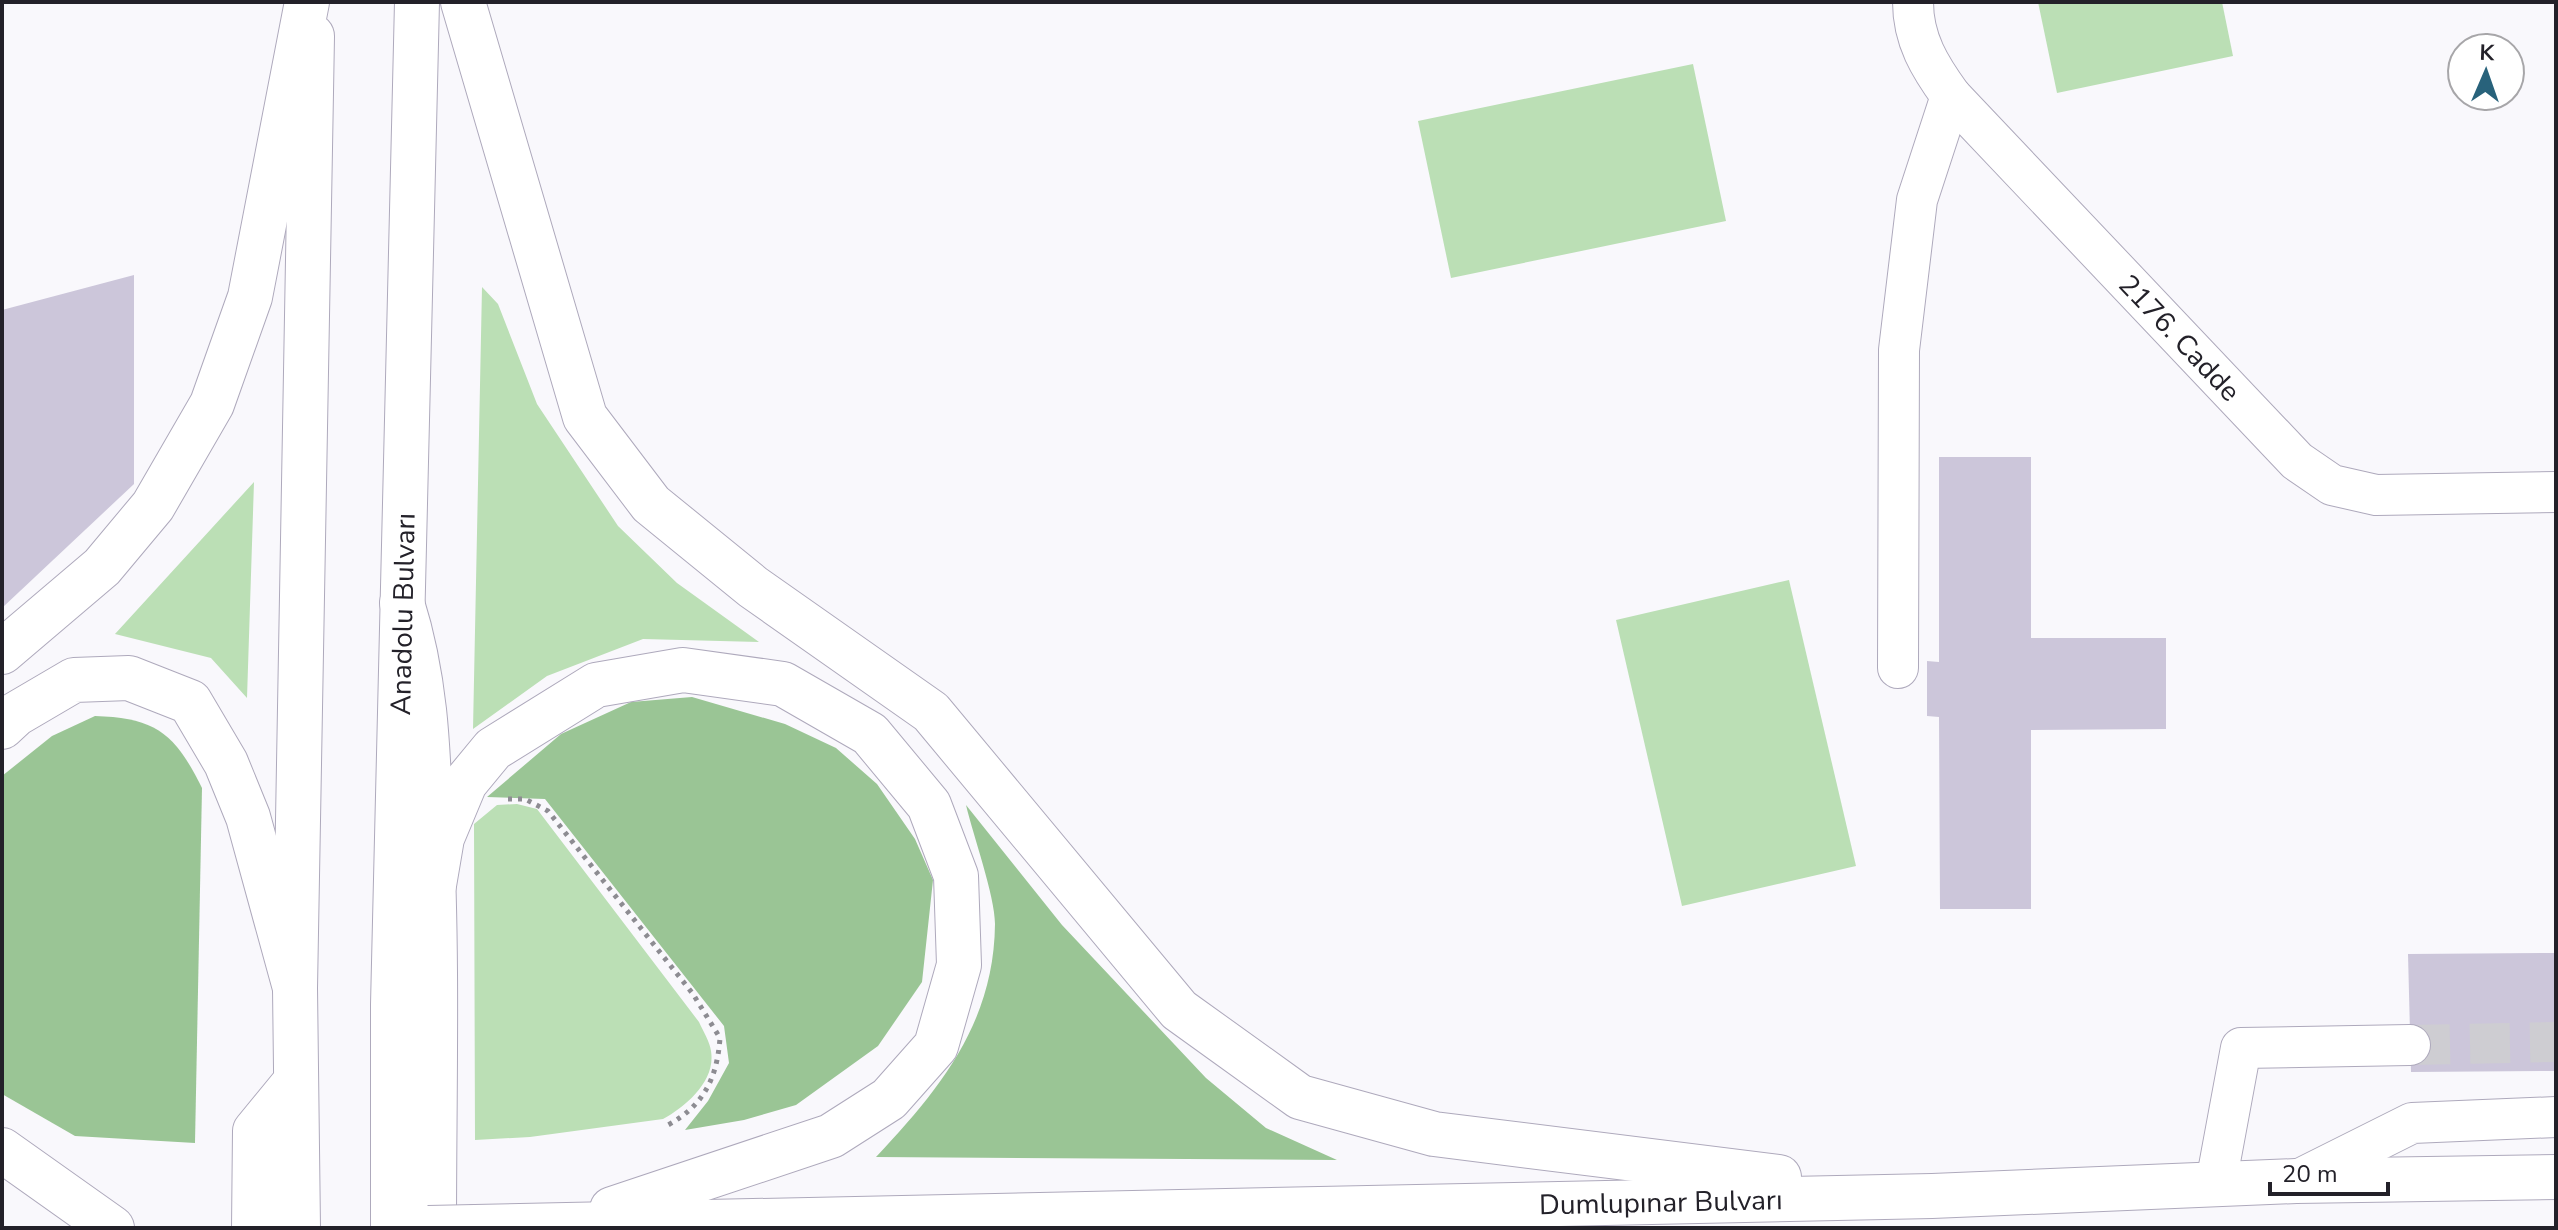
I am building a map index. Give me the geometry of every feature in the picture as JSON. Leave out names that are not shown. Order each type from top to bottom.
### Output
[{"type":"main road","points":[[2,652],[102,567],[153,506],[212,404],[250,297],[310,2]]},
{"type":"main road","points":[[298,1228],[295,988],[310,2]]},
{"type":"main road","name":"Anadolu Bulvarı","points":[[393,1228],[393,1005],[417,2]]},
{"type":"main road","points":[[463,2],[585,417],[651,504],[753,587],[931,712],[1179,1010],[1300,1097],[1434,1134],[1932,1196]]},
{"type":"main road","points":[[402,603],[417,650],[425,699],[434,885],[431,1228]]},
{"type":"main road","points":[[434,885],[442,838],[465,783],[493,749],[596,685],[683,670],[783,684],[870,734],[929,805],[956,876],[959,965],[936,1046],[889,1099],[831,1136],[565,1224]]},
{"type":"main road","points":[[2,727],[16,714],[74,680],[129,678],[190,702],[226,763],[248,817],[295,988]]},
{"type":"main road","points":[[254,1228],[255,1131],[296,1081]]},
{"type":"main road","points":[[2,1150],[112,1228]]},
{"type":"main road","name":"Dumlupınar Bulvarı","points":[[431,1228],[1932,1196],[2216,1183],[2556,1177]]},
{"type":"street","name":"2176. Cadde","points":[[1913,2],[1913,17],[1925,60],[1951,96],[2297,461],[2332,485],[2376,495],[2556,492]]},
{"type":"street","points":[[1898,668],[1899,350],[1917,200],[1951,96]]},
{"type":"street","points":[[2216,1183],[2241,1048],[2410,1045]]},
{"type":"street","points":[[2296,1181],[2412,1123],[2556,1117]]},
{"type":"path","points":[[500,801],[525,799],[548,811],[693,994],[720,1038],[708,1091],[688,1114],[668,1125]]},
{"type":"green space","points":[[2038,2],[2222,2],[2233,56],[2057,93]]},
{"type":"green space","points":[[1693,64],[1726,221],[1451,278],[1418,121]]},
{"type":"green space","points":[[482,287],[498,304],[537,404],[618,526],[677,583],[759,642],[643,639],[547,676],[473,729]]},
{"type":"green space","points":[[254,482],[247,698],[211,658],[115,634]]},
{"type":"green space","points":[[1789,580],[1856,866],[1682,906],[1616,620]]},
{"type":"green space","points":[[692,697],[785,724],[836,748],[877,784],[915,839],[933,880],[922,982],[878,1046],[796,1105],[744,1120],[685,1130],[708,1101],[729,1063],[724,1026],[545,799],[487,797],[561,734],[631,702]]},
{"type":"green space","points":[[95,716],[134,720],[162,732],[183,754],[202,788],[195,1143],[75,1136],[2,1094],[2,776],[52,736]]},
{"type":"green space","points":[[517,804],[537,809],[699,1022],[706,1036],[711,1062],[704,1082],[690,1100],[663,1119],[530,1137],[475,1140],[474,824],[497,805]]},
{"type":"green space","points":[[966,805],[1062,925],[1206,1078],[1266,1128],[1337,1160],[876,1157],[942,1079],[974,1023],[985,993],[992,960],[994,912]]},
{"type":"building","points":[[134,275],[134,484],[2,608],[2,310]]},
{"type":"building","points":[[1939,457],[2031,457],[2031,638],[2166,638],[2166,729],[2031,730],[2031,909],[1940,909],[1939,717],[1927,716],[1927,661],[1939,662]]},
{"type":"building","points":[[2556,953],[2556,1071],[2411,1072],[2408,954]]},
{"type":"tunnel","points":[[2410,1045],[2556,1042]]}]
